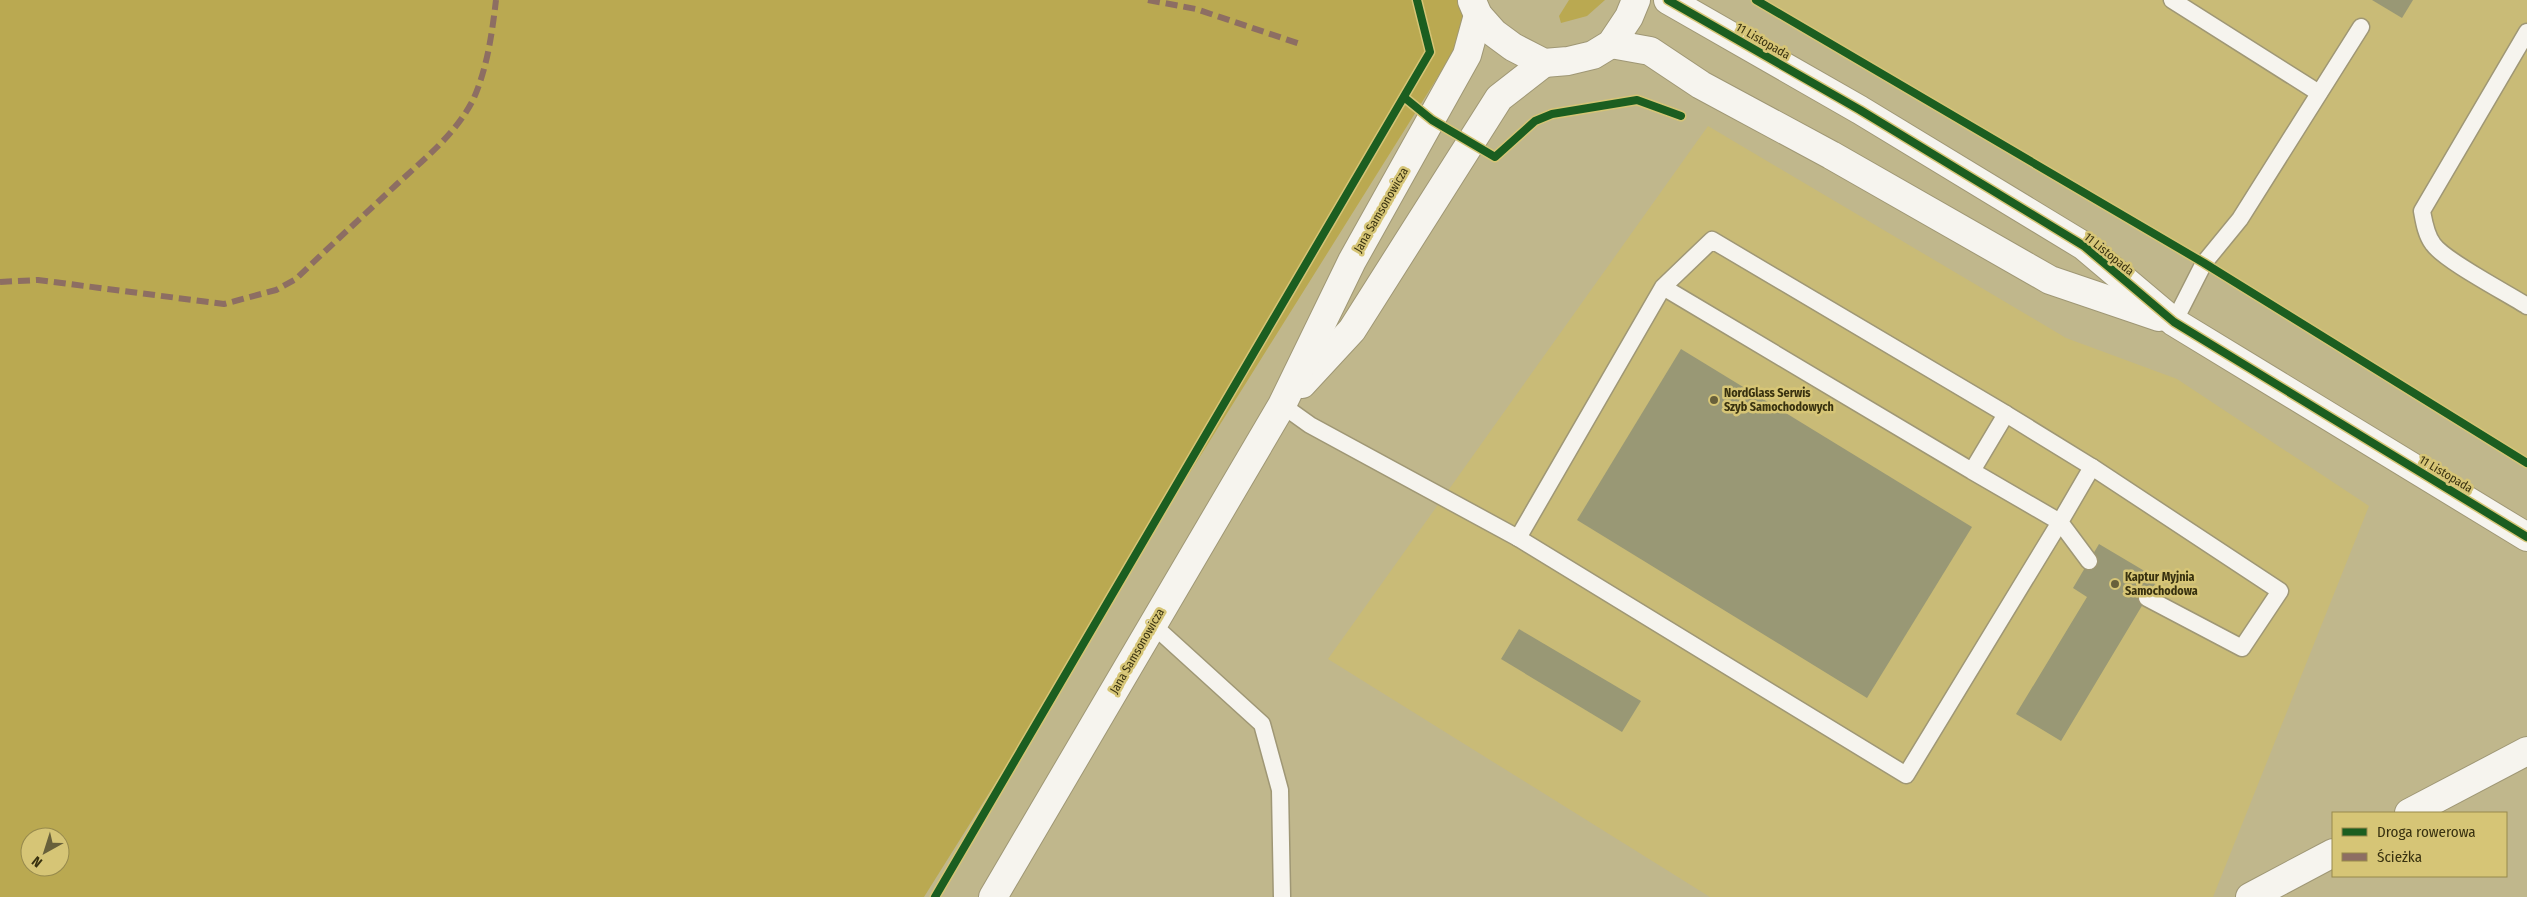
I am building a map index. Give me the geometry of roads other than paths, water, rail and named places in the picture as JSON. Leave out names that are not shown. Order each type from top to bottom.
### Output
[{"type":"street","points":[[1475,8],[1494,33],[1512,47],[1544,62],[1568,61],[1593,55],[1611,44],[1629,17],[1636,0]]},
{"type":"street","name":"11 Listopada","points":[[1668,0],[1860,110],[2084,246],[2174,322],[2527,537]]},
{"type":"street","name":"Jana Samsonowicza","points":[[993,897],[1282,405],[1352,261],[1467,55],[1475,8]]},
{"type":"street","name":"11 Listopada","points":[[1611,44],[1650,51],[1701,85],[1831,154],[2050,280],[2174,322]]},
{"type":"street","name":"Jana Samsonowicza","points":[[1282,405],[1352,330],[1499,98],[1544,62]]},
{"type":"street","points":[[2411,812],[2527,751]]},
{"type":"street","points":[[2250,897],[2332,854]]},
{"type":"lane","points":[[2172,0],[2319,93]]},
{"type":"lane","points":[[2174,322],[2204,263],[2240,219],[2361,26]]},
{"type":"lane","points":[[2527,32],[2422,211],[2424,226],[2433,244],[2448,257],[2527,306]]},
{"type":"lane","points":[[1518,538],[1663,287],[1712,240],[2092,467],[2280,591],[2242,648],[2147,598]]},
{"type":"lane","points":[[1663,287],[2060,522],[2089,561]]},
{"type":"lane","points":[[1282,405],[1310,425],[1518,538],[1906,774],[2092,467]]},
{"type":"lane","points":[[1972,471],[2006,414]]},
{"type":"lane","points":[[1153,625],[1262,724],[1280,790],[1282,897]]},
{"type":"place","name":"NordGlass Serwis Szyb Samochodowych","points":[[1714,400]]},
{"type":"place","name":"Kaptur Myjnia Samochodowa","points":[[2115,584]]}]
